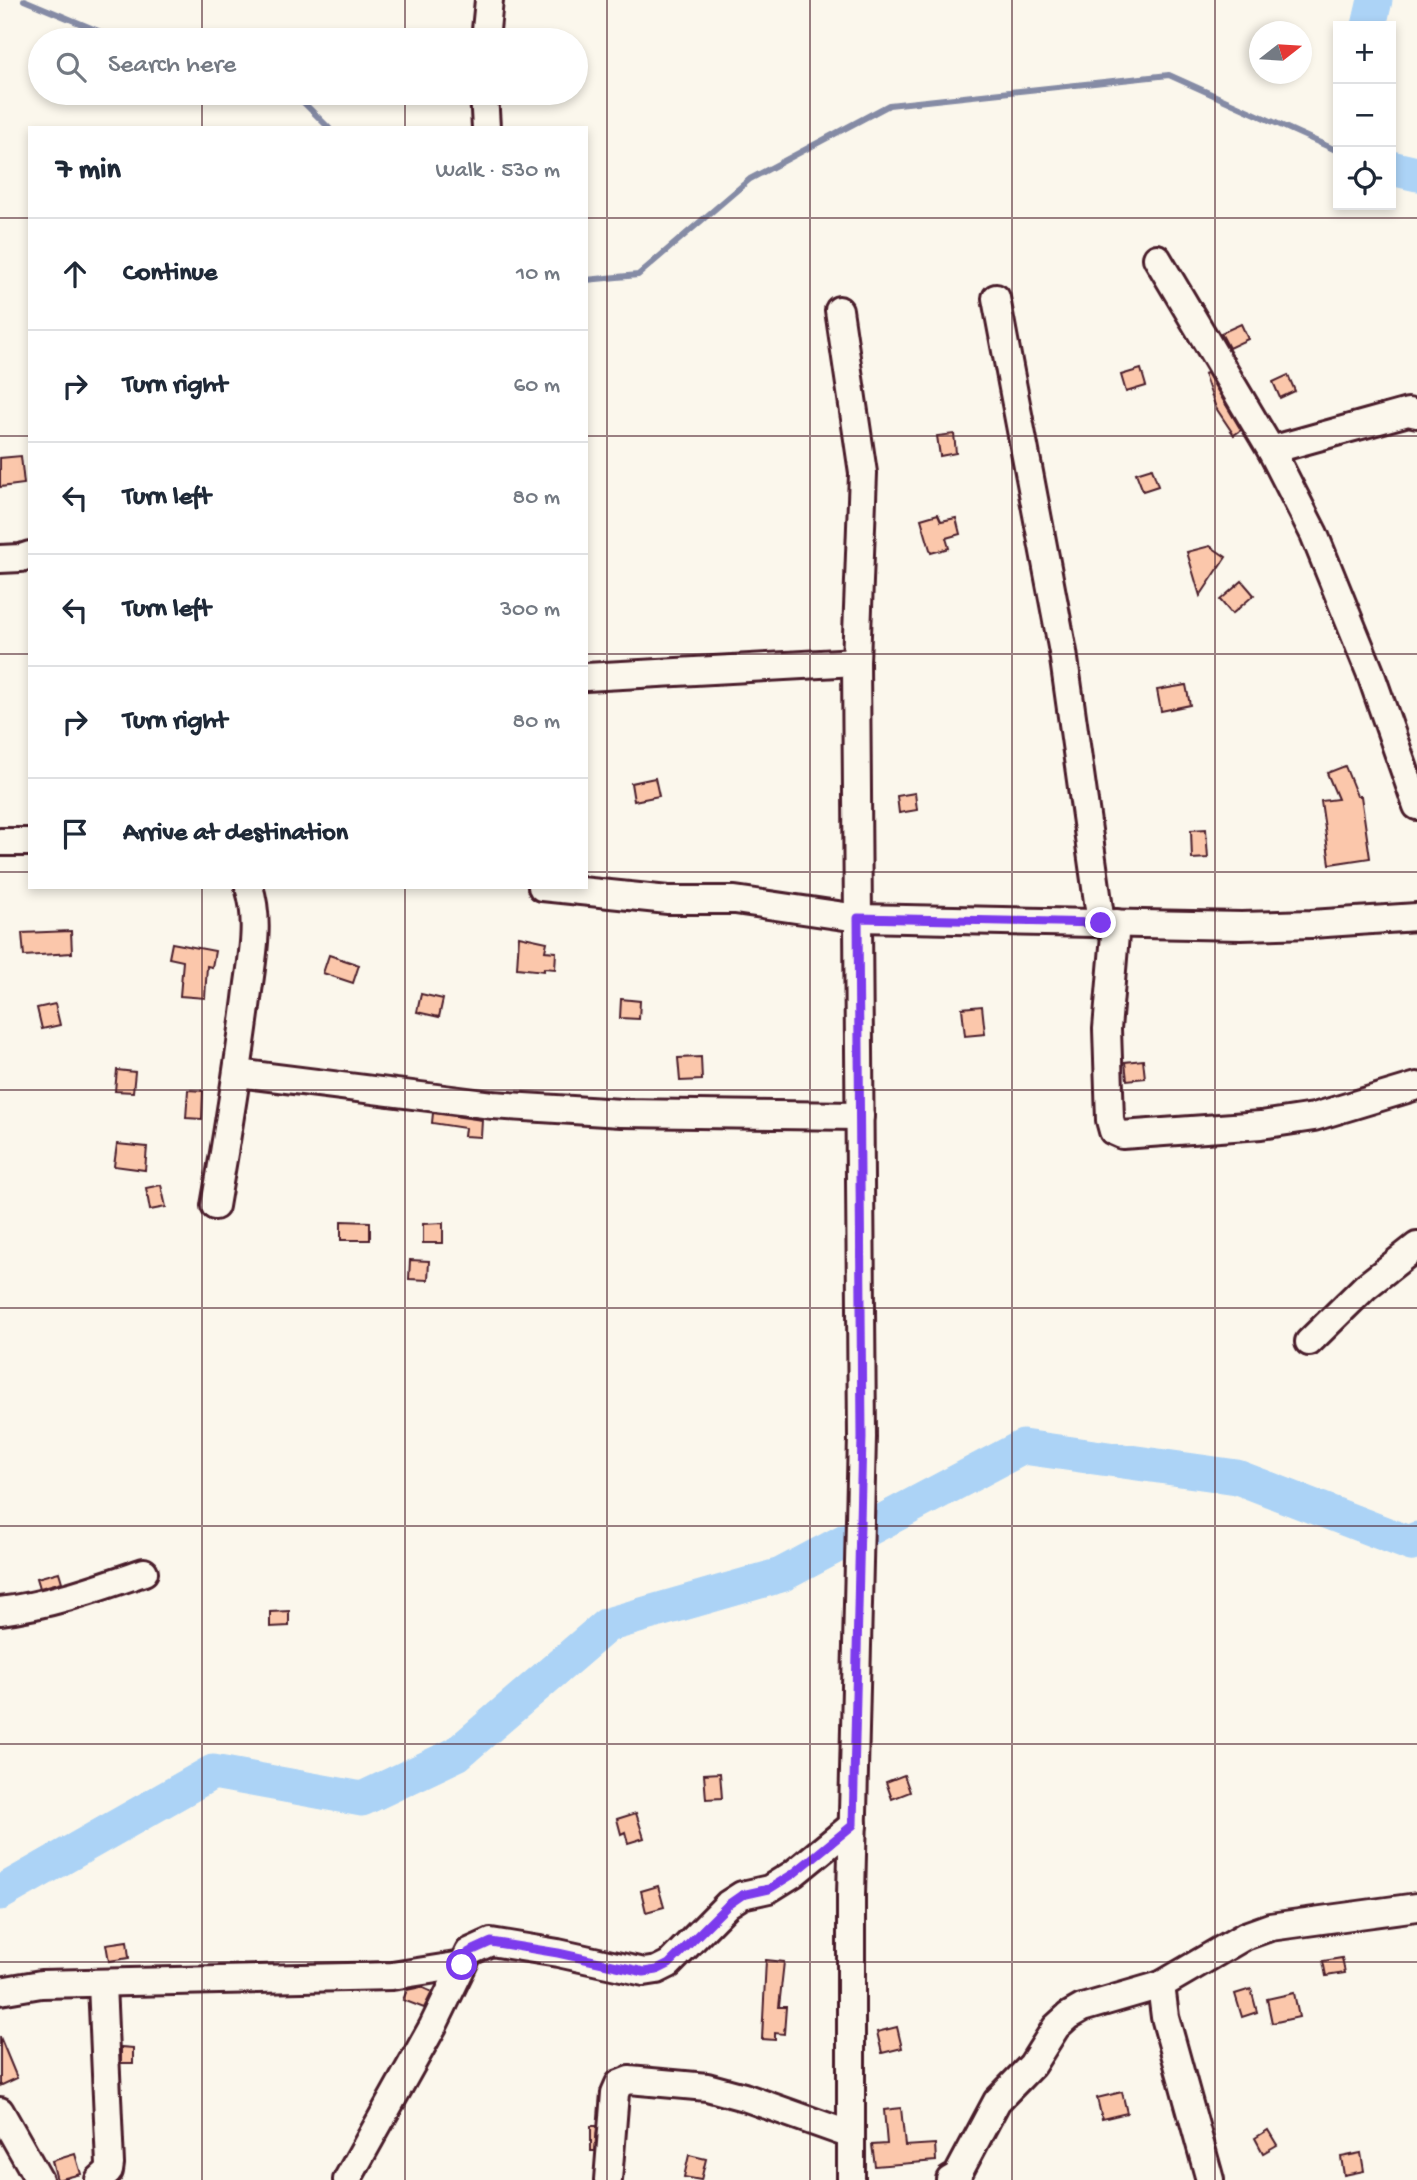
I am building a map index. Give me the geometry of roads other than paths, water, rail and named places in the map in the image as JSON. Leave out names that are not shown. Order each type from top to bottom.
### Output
[{"type":"street","points":[[486,28],[489,0]]},
{"type":"street","points":[[485,105],[486,126]]},
{"type":"street","points":[[1157,258],[1271,450],[1314,534],[1370,672],[1417,806]]},
{"type":"street","points":[[996,298],[1063,652],[1108,923],[1107,1029],[1110,1120],[1114,1131],[1122,1135],[1261,1125],[1314,1116],[1417,1086]]},
{"type":"street","points":[[839,310],[863,473],[856,662],[862,1437],[853,1825],[851,2180]]},
{"type":"street","points":[[1271,450],[1408,412],[1417,414]]},
{"type":"street","points":[[0,559],[28,555]]},
{"type":"street","points":[[588,677],[856,662]]},
{"type":"street","points":[[0,842],[28,842]]},
{"type":"street","points":[[215,1206],[238,1073],[254,943],[249,889]]},
{"type":"street","points":[[561,889],[668,900],[735,900],[858,918],[1241,926],[1417,917]]},
{"type":"street","points":[[238,1073],[492,1105],[621,1113],[860,1116]]},
{"type":"street","points":[[1309,1342],[1364,1287],[1417,1246]]},
{"type":"street","points":[[0,1611],[28,1608],[72,1597],[144,1572]]},
{"type":"street","points":[[347,2180],[433,2026],[469,1952],[491,1942],[644,1972],[657,1970],[669,1964],[729,1904],[742,1895],[769,1889],[793,1874],[853,1825]]},
{"type":"street","points":[[950,2180],[957,2176],[997,2101],[1032,2065],[1056,2026],[1082,2008],[1161,1985],[1244,1936],[1270,1927],[1417,1907]]},
{"type":"street","points":[[0,1992],[41,1984],[392,1976],[462,1965]]},
{"type":"street","points":[[99,2180],[109,2171],[110,2164],[102,1984]]},
{"type":"street","points":[[1161,1985],[1165,2017],[1210,2180]]},
{"type":"street","points":[[608,2180],[615,2093],[619,2084],[629,2080],[707,2087],[744,2096],[851,2135]]},
{"type":"street","points":[[0,2111],[39,2180]]},
{"type":"waterway","points":[[24,0],[91,28]]},
{"type":"waterway","points":[[1370,21],[1375,0]]},
{"type":"waterway","points":[[588,280],[638,275],[750,179],[889,105],[1169,75],[1333,149]]},
{"type":"waterway","points":[[306,105],[327,126]]},
{"type":"waterway","points":[[1396,169],[1417,174]]},
{"type":"waterway","points":[[0,1893],[213,1772],[362,1799],[457,1754],[607,1625],[781,1575],[1023,1447],[1237,1477],[1411,1544],[1417,1539]]}]
